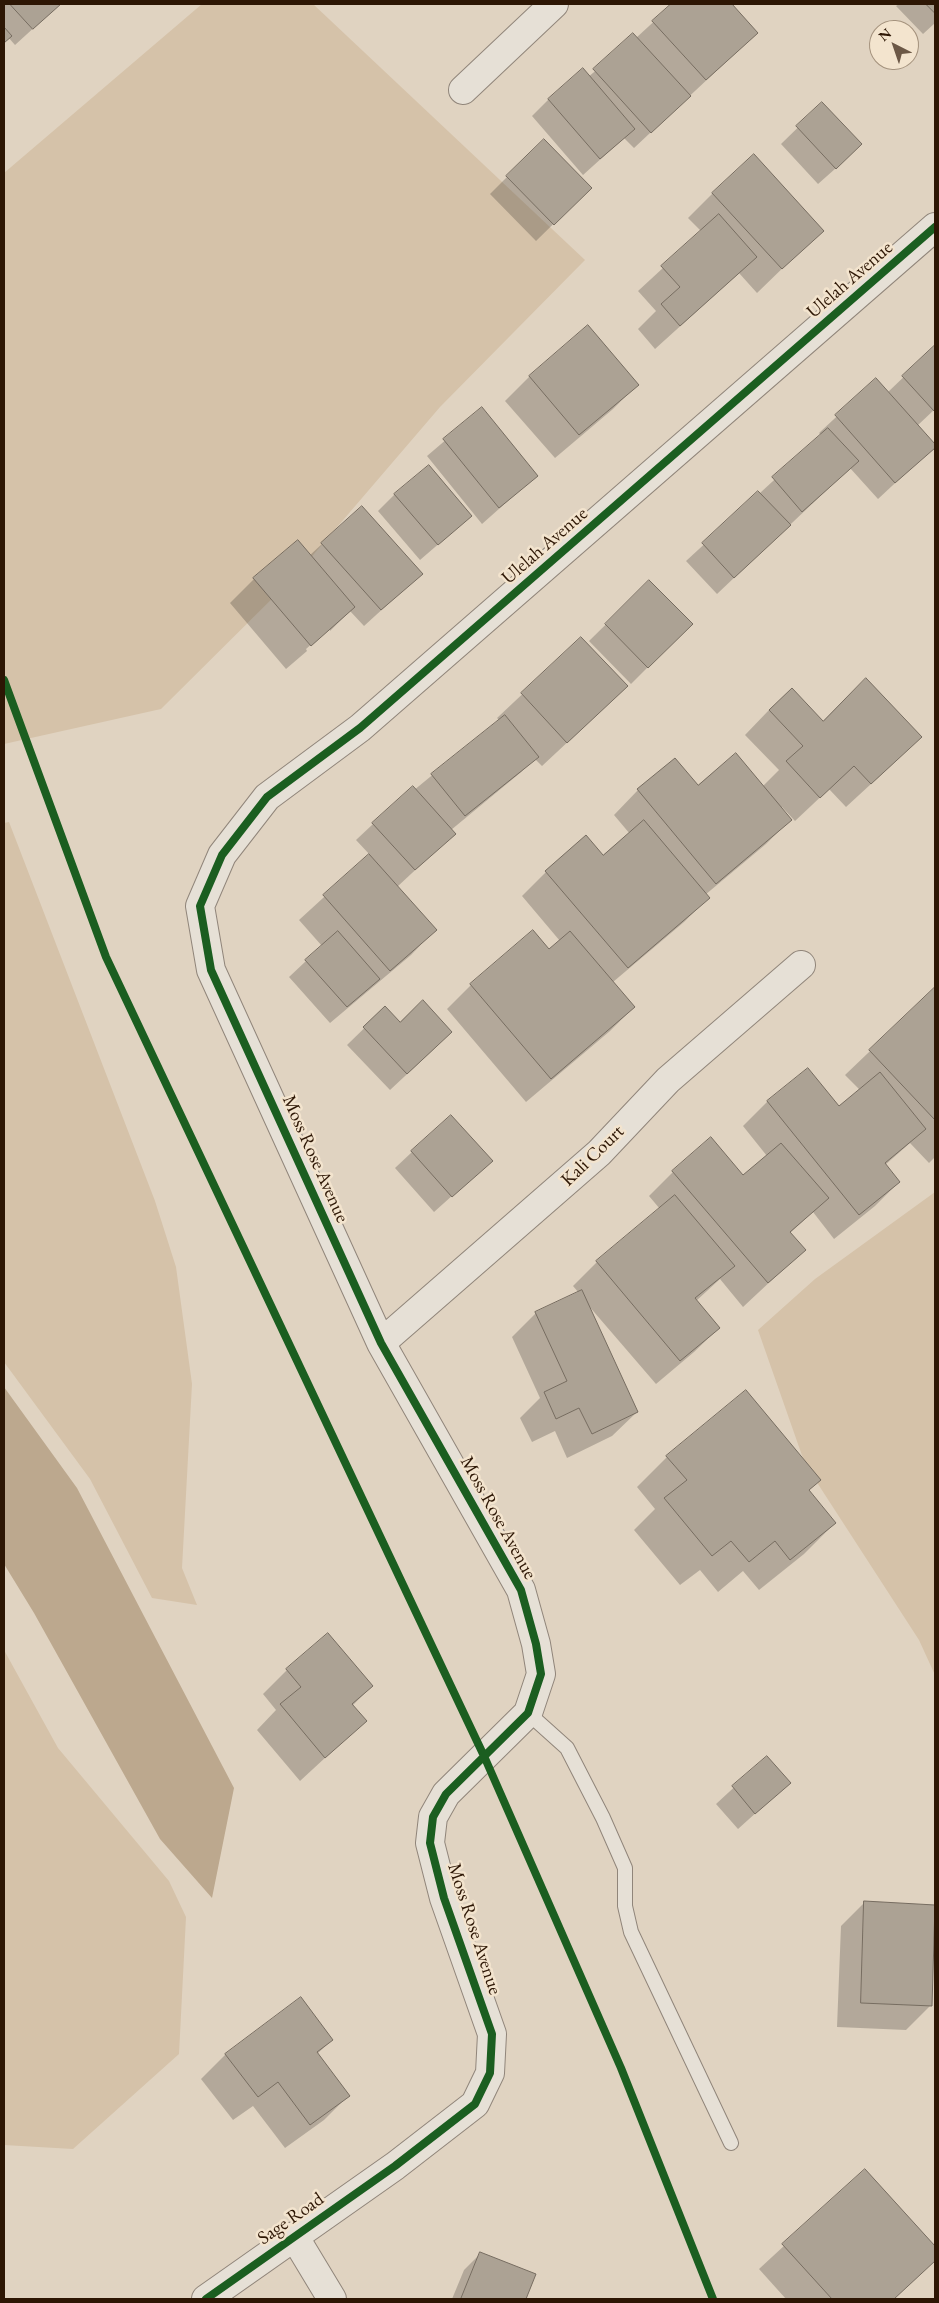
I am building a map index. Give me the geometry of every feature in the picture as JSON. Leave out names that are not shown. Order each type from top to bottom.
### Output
[{"type":"street","points":[[463,90],[554,4]]},
{"type":"street","name":"Ulelah Avenue","points":[[200,906],[222,855],[267,796],[368,722],[935,227]]},
{"type":"street","name":"Moss Rose Avenue","points":[[200,906],[211,970],[381,1343],[521,1590],[536,1644],[541,1674],[528,1713],[446,1794],[433,1817],[430,1843],[444,1898],[492,2034],[490,2073],[475,2104],[395,2166]]},
{"type":"street","name":"Kali Court","points":[[381,1343],[599,1153],[668,1080],[801,965]]},
{"type":"street","name":"Sage Road","points":[[206,2299],[395,2166]]},
{"type":"street","points":[[294,2236],[332,2299]]},
{"type":"lane","points":[[528,1713],[567,1748],[603,1818],[625,1868],[625,1906],[631,1932],[731,2144]]},
{"type":"shaded area","points":[[202,4],[313,4],[585,260],[440,407],[296,575],[161,709],[4,744],[4,173]]},
{"type":"shaded area","points":[[9,822],[155,1201],[176,1267],[192,1384],[182,1568],[197,1605],[152,1598],[90,1479],[4,1362],[4,823]]},
{"type":"shaded area","points":[[935,1192],[935,1675],[919,1640],[805,1464],[758,1330],[815,1279]]},
{"type":"shaded area","points":[[4,1387],[77,1488],[234,1788],[212,1898],[160,1839],[34,1613],[4,1564]]},
{"type":"shaded area","points":[[4,1650],[58,1748],[169,1881],[186,1917],[179,2054],[73,2149],[4,2145]]},
{"type":"building","points":[[10,4],[61,4],[33,29]]},
{"type":"building","points":[[671,4],[732,4],[758,33],[706,80],[652,21]]},
{"type":"building","points":[[926,4],[935,4],[935,13]]},
{"type":"building","points":[[4,27],[12,36],[4,43]]},
{"type":"building","points":[[633,33],[691,96],[651,133],[593,69]]},
{"type":"building","points":[[583,68],[635,129],[600,159],[548,99]]},
{"type":"building","points":[[822,102],[862,144],[836,169],[796,126]]},
{"type":"building","points":[[544,139],[592,188],[554,225],[506,176]]},
{"type":"building","points":[[754,154],[824,231],[782,269],[712,193]]},
{"type":"building","points":[[719,214],[757,257],[680,326],[661,304],[680,287],[661,266]]},
{"type":"building","points":[[588,325],[639,385],[579,435],[529,376]]},
{"type":"building","points":[[935,345],[935,410],[934,411],[902,376]]},
{"type":"building","points":[[876,378],[935,444],[935,448],[895,483],[835,415]]},
{"type":"building","points":[[482,407],[538,476],[499,508],[443,439]]},
{"type":"building","points":[[828,428],[859,461],[802,512],[772,477]]},
{"type":"building","points":[[429,465],[472,516],[438,545],[394,494]]},
{"type":"building","points":[[758,491],[791,525],[734,578],[702,543]]},
{"type":"building","points":[[362,506],[423,574],[381,610],[321,543]]},
{"type":"building","points":[[298,540],[355,607],[311,646],[253,578]]},
{"type":"building","points":[[649,580],[693,624],[648,668],[605,624]]},
{"type":"building","points":[[581,637],[628,686],[567,743],[521,693]]},
{"type":"building","points":[[866,678],[922,737],[871,784],[854,766],[820,798],[786,761],[803,746],[769,710],[792,688],[823,721]]},
{"type":"building","points":[[505,715],[539,757],[465,816],[431,774]]},
{"type":"building","points":[[736,753],[792,820],[716,884],[637,789],[675,758],[698,785]]},
{"type":"building","points":[[413,786],[456,834],[415,870],[372,823]]},
{"type":"building","points":[[644,820],[710,898],[628,968],[545,871],[586,835],[603,855]]},
{"type":"building","points":[[369,854],[437,930],[390,971],[323,895]]},
{"type":"building","points":[[533,930],[549,949],[570,931],[635,1007],[551,1079],[470,984]]},
{"type":"building","points":[[338,931],[380,979],[347,1007],[305,960]]},
{"type":"building","points":[[935,987],[935,1120],[869,1050]]},
{"type":"building","points":[[423,1000],[452,1032],[407,1074],[363,1027],[385,1006],[400,1022]]},
{"type":"building","points":[[808,1068],[839,1106],[880,1072],[926,1129],[885,1163],[900,1182],[859,1215],[767,1101]]},
{"type":"building","points":[[451,1115],[493,1161],[452,1197],[411,1151]]},
{"type":"building","points":[[711,1137],[743,1175],[781,1143],[829,1198],[790,1232],[806,1250],[768,1283],[672,1171]]},
{"type":"building","points":[[675,1195],[735,1266],[695,1298],[720,1328],[680,1361],[596,1261]]},
{"type":"building","points":[[582,1290],[638,1412],[592,1434],[579,1408],[556,1419],[544,1392],[567,1381],[535,1312]]},
{"type":"building","points":[[746,1390],[821,1480],[809,1490],[836,1523],[790,1560],[775,1541],[749,1562],[731,1541],[712,1556],[664,1498],[687,1480],[666,1456]]},
{"type":"building","points":[[328,1633],[373,1686],[352,1704],[367,1721],[325,1758],[280,1704],[301,1687],[286,1669]]},
{"type":"building","points":[[767,1756],[791,1783],[755,1814],[732,1786]]},
{"type":"building","points":[[864,1901],[935,1905],[932,2006],[861,2003]]},
{"type":"building","points":[[301,1997],[333,2040],[317,2052],[350,2096],[310,2125],[278,2082],[258,2097],[225,2054]]},
{"type":"building","points":[[865,2169],[935,2246],[935,2261],[894,2299],[832,2299],[782,2244]]},
{"type":"building","points":[[480,2252],[536,2274],[526,2299],[461,2299]]},
{"type":"cycle path","points":[[206,2299],[395,2166],[475,2104],[490,2073],[492,2034],[444,1898],[430,1843],[433,1817],[446,1794],[528,1713],[541,1674],[536,1644],[521,1590],[381,1343],[211,970],[200,906],[222,855],[267,797],[360,728],[935,227]]},
{"type":"cycle path","points":[[4,680],[106,957],[484,1756],[621,2068],[713,2299]]}]
